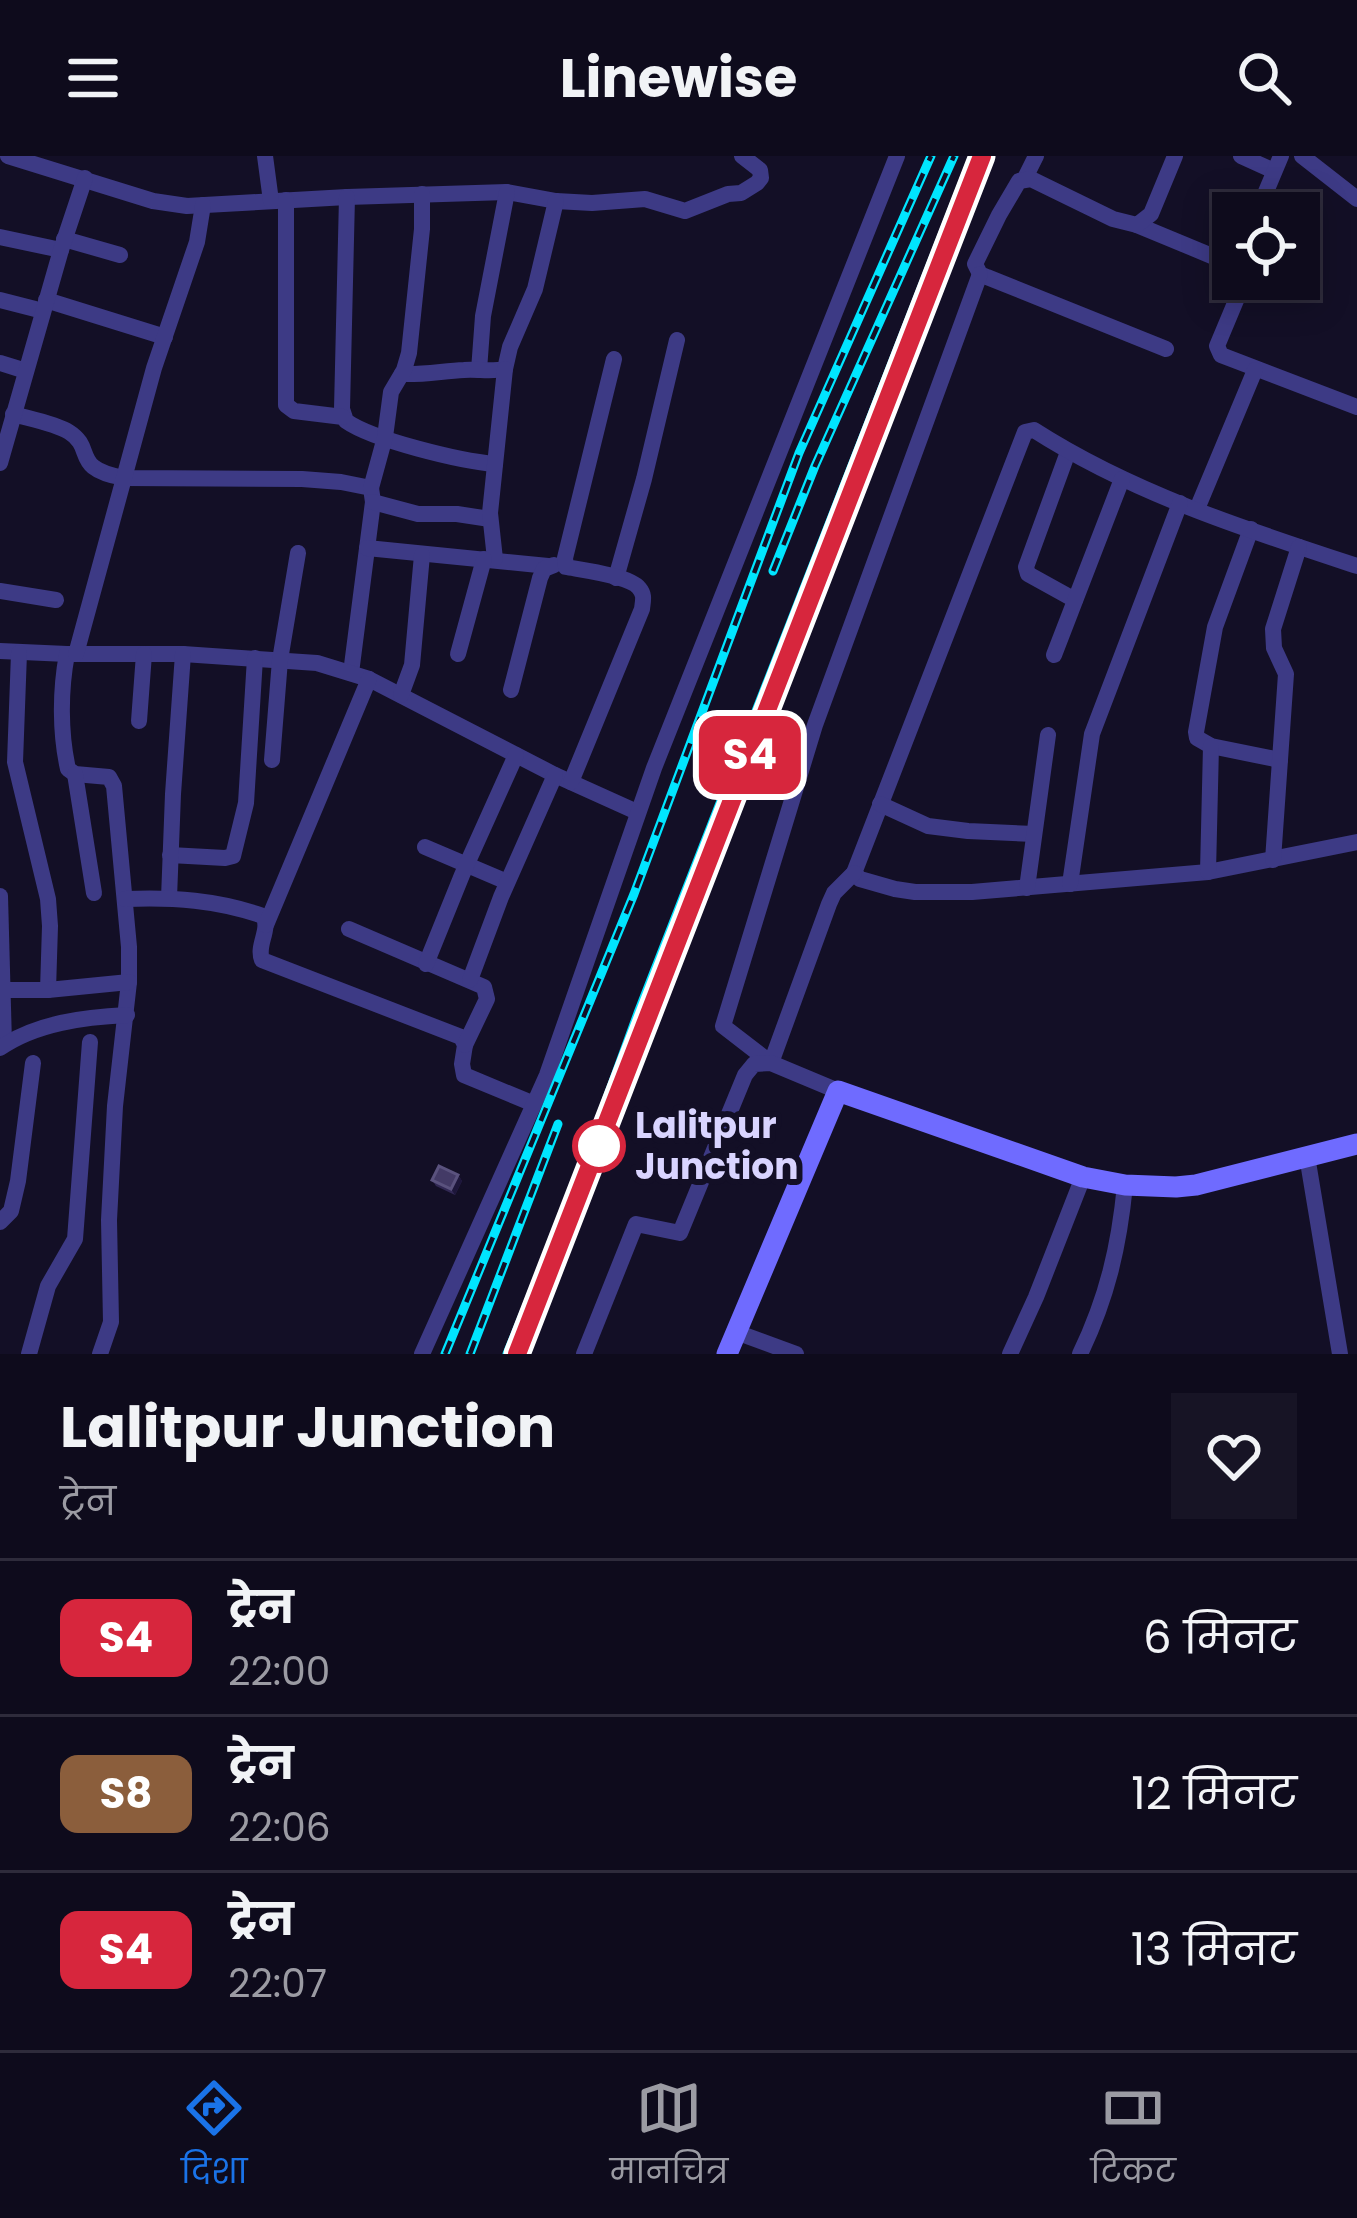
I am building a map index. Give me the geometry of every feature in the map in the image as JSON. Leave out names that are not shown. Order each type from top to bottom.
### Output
[{"type":"main road","points":[[732,1343],[838,1091],[1083,1177],[1150,1188],[1196,1184],[1357,1144]]},
{"type":"street","points":[[8,156],[153,201],[187,206],[507,192],[592,203],[645,199],[685,211],[757,183],[760,170],[742,156]]},
{"type":"street","points":[[265,156],[278,201],[286,405],[293,411],[343,416]]},
{"type":"street","points":[[422,1354],[534,1104],[638,812],[897,156]]},
{"type":"street","points":[[1036,156],[976,259],[980,274],[1166,349]]},
{"type":"street","points":[[1137,225],[1151,214],[1174,156]]},
{"type":"street","points":[[1241,156],[1277,164],[1266,192]]},
{"type":"street","points":[[1311,159],[1357,199]]},
{"type":"street","points":[[0,464],[85,178]]},
{"type":"street","points":[[1025,178],[1113,219],[1212,256]]},
{"type":"street","points":[[479,370],[481,330],[507,192]]},
{"type":"street","points":[[422,194],[409,353],[391,392],[372,495],[360,676],[259,952],[262,960],[452,1033],[466,1045]]},
{"type":"street","points":[[347,197],[343,416],[351,426],[385,437],[443,455],[495,464]]},
{"type":"street","points":[[458,654],[489,560],[505,369],[535,289],[556,201]]},
{"type":"street","points":[[100,1354],[111,1322],[109,1220],[115,1106],[129,982],[125,899],[112,780],[68,769],[63,747],[63,674],[185,284],[203,205]]},
{"type":"street","points":[[0,237],[119,255]]},
{"type":"street","points":[[838,1091],[771,1063],[723,1026],[815,725],[980,274]]},
{"type":"street","points":[[0,300],[45,305],[165,337]]},
{"type":"street","points":[[1237,300],[1217,350],[1229,360],[1357,406]]},
{"type":"street","points":[[616,578],[677,340]]},
{"type":"street","points":[[512,691],[540,578],[565,558],[614,359]]},
{"type":"street","points":[[0,363],[26,371]]},
{"type":"street","points":[[402,374],[505,369]]},
{"type":"street","points":[[1070,884],[1092,734],[1188,506],[1255,370]]},
{"type":"street","points":[[13,414],[68,431],[91,467],[105,475],[353,483],[418,514],[490,519]]},
{"type":"street","points":[[771,1063],[829,904],[854,873],[1025,432],[1034,430],[1122,479],[1188,506],[1357,566]]},
{"type":"street","points":[[1068,452],[1026,567],[1028,574],[1075,600]]},
{"type":"street","points":[[1054,655],[1122,479]]},
{"type":"street","points":[[1251,529],[1214,627],[1196,732],[1210,746],[1280,760]]},
{"type":"street","points":[[367,548],[557,566],[631,582],[643,597],[563,779],[507,882],[470,980]]},
{"type":"street","points":[[1273,860],[1286,674],[1274,648],[1273,629],[1299,548]]},
{"type":"street","points":[[272,760],[280,659],[298,553]]},
{"type":"street","points":[[401,694],[412,665],[422,555]]},
{"type":"street","points":[[0,591],[56,599]]},
{"type":"street","points":[[0,651],[183,654],[316,663],[401,694],[563,779],[638,812]]},
{"type":"street","points":[[20,653],[15,762],[47,899],[48,990]]},
{"type":"street","points":[[139,721],[144,654]]},
{"type":"street","points":[[169,898],[183,654]]},
{"type":"street","points":[[170,855],[233,856],[246,803],[255,658]]},
{"type":"street","points":[[1027,888],[1048,735]]},
{"type":"street","points":[[1208,872],[1210,746]]},
{"type":"street","points":[[426,964],[516,755]]},
{"type":"street","points":[[75,774],[94,893]]},
{"type":"street","points":[[880,804],[928,826],[1034,834]]},
{"type":"street","points":[[854,873],[860,879],[915,892],[972,892],[1208,872],[1357,842]]},
{"type":"street","points":[[424,847],[507,882]]},
{"type":"street","points":[[0,896],[2,1046],[68,1021],[127,1015]]},
{"type":"street","points":[[125,899],[213,902],[263,916],[266,925]]},
{"type":"street","points":[[349,929],[484,987],[487,999],[466,1045],[464,1075],[534,1104]]},
{"type":"street","points":[[1,990],[129,982]]},
{"type":"street","points":[[28,1354],[48,1286],[75,1239],[90,1042]]},
{"type":"street","points":[[0,1222],[11,1210],[18,1181],[33,1063]]},
{"type":"street","points":[[584,1354],[636,1224],[680,1234],[745,1075],[754,1064],[771,1063]]},
{"type":"street","points":[[1307,1156],[1340,1354]]},
{"type":"street","points":[[1010,1354],[1083,1177]]},
{"type":"street","points":[[1080,1354],[1099,1314],[1120,1241],[1126,1185]]},
{"type":"street","points":[[732,1343],[796,1354]]},
{"type":"building","points":[[439,1166],[458,1175],[451,1189],[432,1180]]},
{"type":"railway","points":[[445,1354],[634,894],[799,453],[931,156]]},
{"type":"railway","points":[[773,571],[954,156]]},
{"type":"railway","points":[[507,1354],[973,156]]},
{"type":"railway","points":[[470,1354],[558,1124]]},
{"type":"train","name":"S4","points":[[517,1354],[982,156]]},
{"type":"place","name":"Lalitpur Junction","points":[[599,1146]]}]
